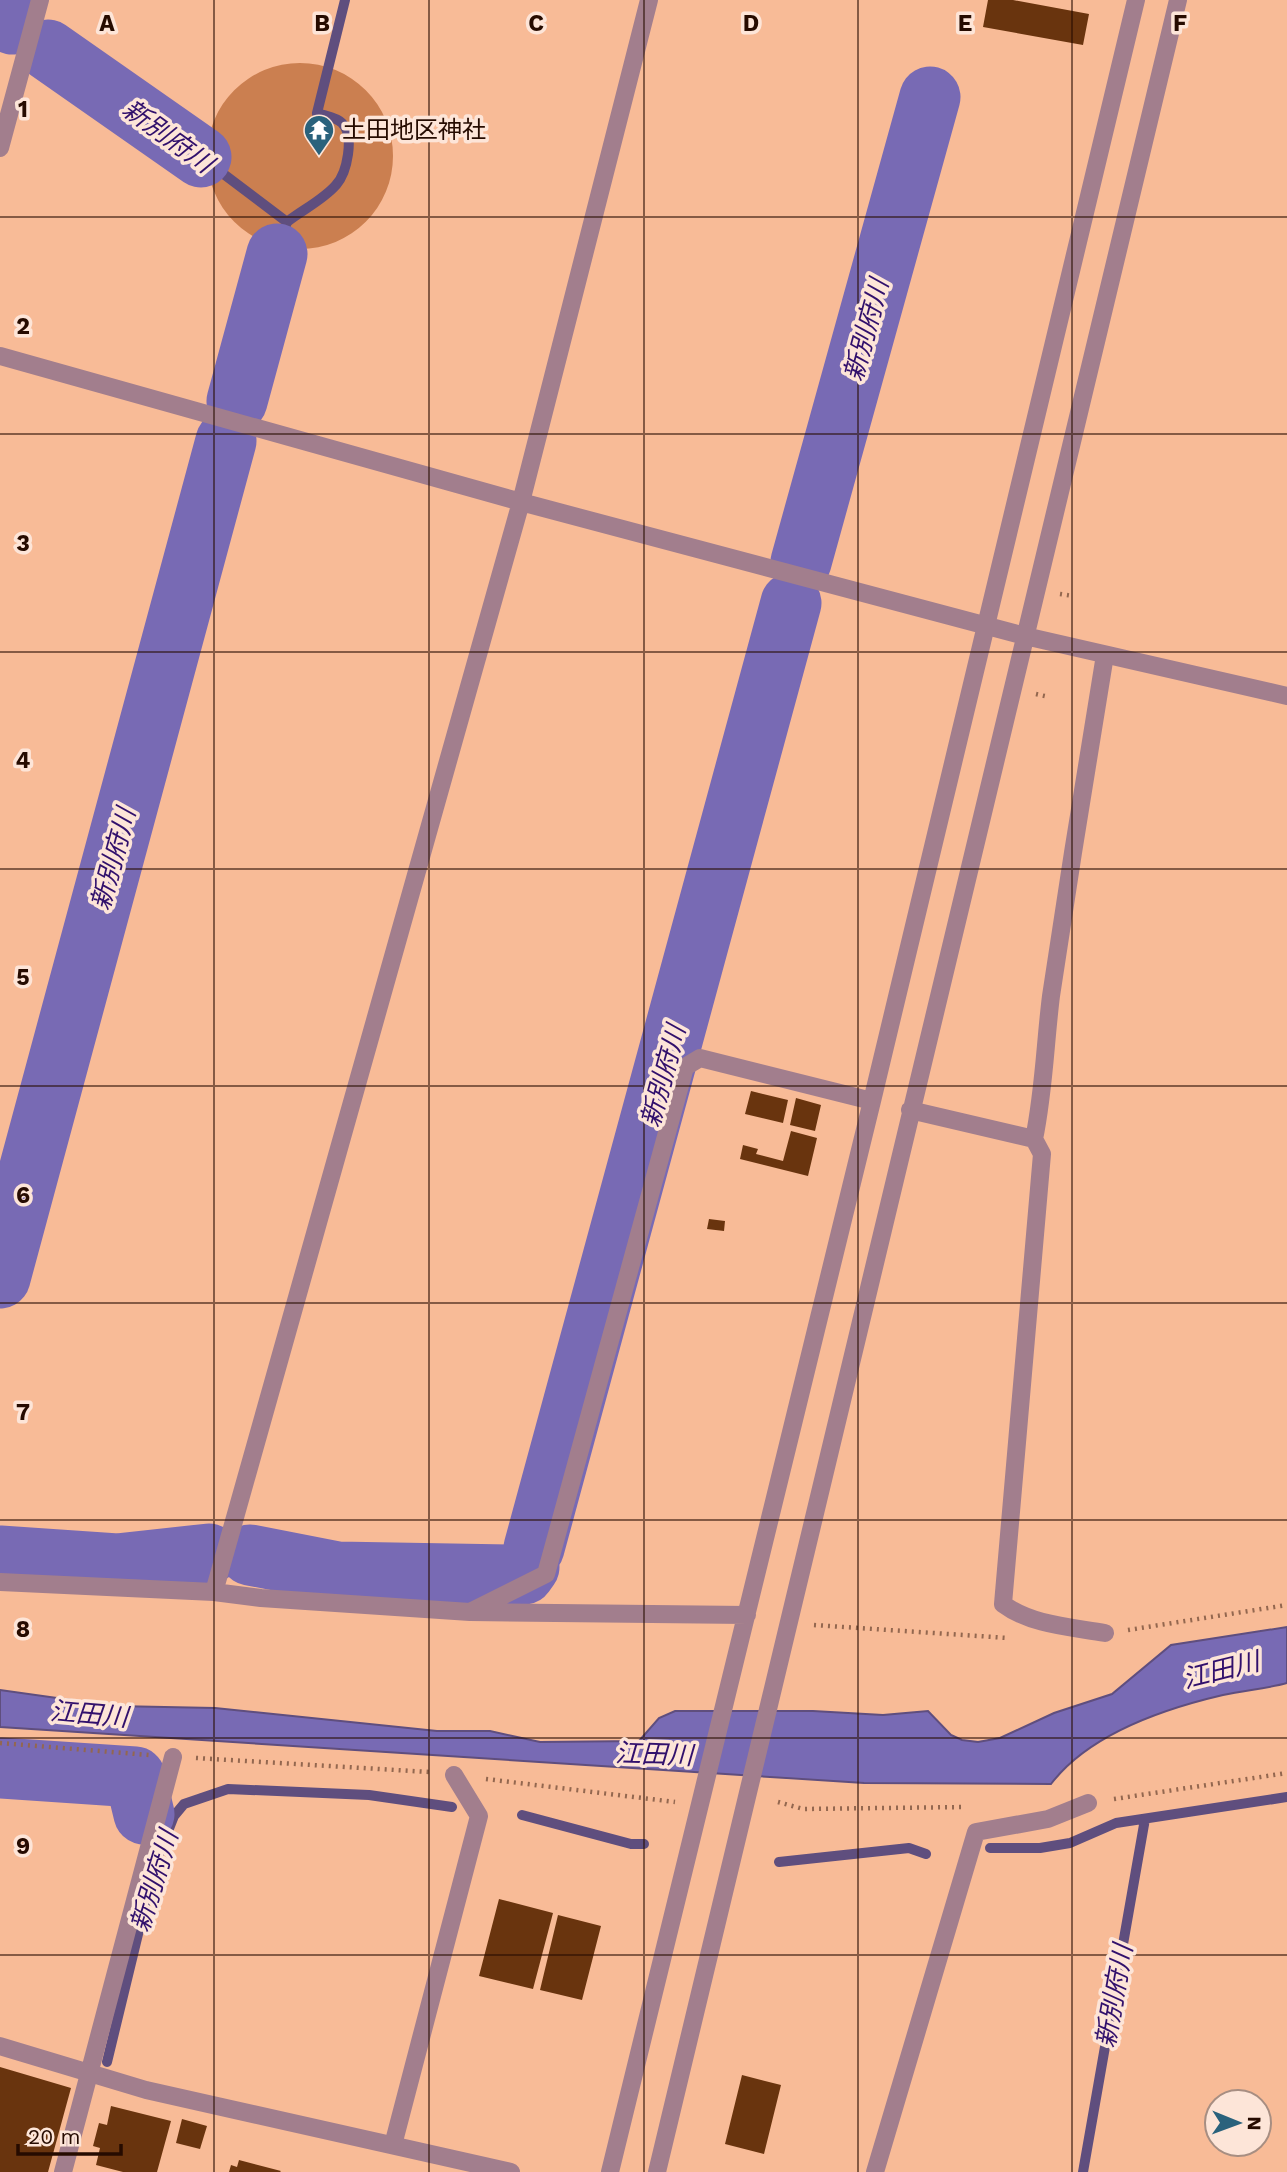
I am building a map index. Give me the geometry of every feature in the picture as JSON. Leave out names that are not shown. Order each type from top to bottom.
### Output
[{"type":"street","points":[[0,148],[40,0]]},
{"type":"street","points":[[214,1592],[521,502],[649,0]]},
{"type":"street","points":[[610,2172],[872,1101],[1136,0]]},
{"type":"street","points":[[657,2172],[1178,0]]},
{"type":"street","points":[[0,356],[521,502],[987,626],[1287,696]]},
{"type":"street","points":[[1105,655],[1050,1006],[1042,1100],[1034,1139],[1042,1154],[1003,1604],[1017,1614],[1031,1619],[1105,1633]]},
{"type":"street","points":[[470,1612],[546,1573],[685,1067],[700,1058],[872,1101]]},
{"type":"street","points":[[910,1110],[1034,1139]]},
{"type":"street","points":[[0,1582],[214,1592],[261,1598],[470,1612],[747,1615]]},
{"type":"street","points":[[63,2172],[173,1757]]},
{"type":"street","points":[[393,2145],[479,1816],[454,1775]]},
{"type":"street","points":[[875,2172],[976,1832],[1048,1819],[1088,1803]]},
{"type":"street","points":[[0,2046],[146,2090],[511,2172]]},
{"type":"path","points":[[0,1743],[454,1775],[701,1799]]},
{"type":"shaded area","points":[[300,63],[335,70],[365,91],[386,121],[393,156],[386,191],[365,221],[335,242],[300,249],[265,242],[235,221],[214,191],[207,156],[214,121],[235,91],[265,70]]},
{"type":"water","name":"江田川","points":[[1287,1627],[1287,1683],[1231,1693],[1152,1716],[1085,1751],[1051,1784],[864,1783],[0,1727],[0,1690],[114,1706],[215,1708],[437,1731],[490,1731],[540,1742],[639,1741],[659,1718],[675,1711],[813,1711],[883,1715],[928,1711],[951,1735],[978,1742],[1000,1738],[1054,1713],[1112,1694],[1171,1645]]},
{"type":"building","points":[[988,0],[1013,0],[1089,14],[1083,45],[983,27]]},
{"type":"building","points":[[751,1091],[788,1100],[783,1123],[745,1114]]},
{"type":"building","points":[[796,1098],[821,1105],[815,1131],[790,1125]]},
{"type":"building","points":[[791,1131],[817,1138],[808,1176],[740,1159],[743,1145],[758,1149],[756,1154],[783,1161]]},
{"type":"building","points":[[709,1219],[725,1221],[724,1231],[707,1229]]},
{"type":"building","points":[[499,1899],[553,1913],[533,1989],[479,1976]]},
{"type":"building","points":[[558,1915],[601,1926],[582,2000],[540,1990]]},
{"type":"building","points":[[0,2067],[71,2088],[48,2172],[0,2172]]},
{"type":"building","points":[[742,2075],[781,2085],[764,2154],[725,2144]]},
{"type":"building","points":[[111,2106],[171,2121],[157,2172],[123,2172],[96,2165],[100,2148],[93,2146],[99,2123],[107,2125]]},
{"type":"building","points":[[182,2119],[207,2126],[200,2149],[176,2143]]},
{"type":"building","points":[[239,2160],[281,2171],[229,2172],[231,2165],[237,2167]]},
{"type":"waterway","name":"新別府川","points":[[287,222],[331,190],[340,179],[346,164],[349,145],[346,129],[337,119],[317,113],[345,0]]},
{"type":"waterway","name":"新別府川","points":[[0,16],[12,24]]},
{"type":"waterway","name":"新別府川","points":[[48,50],[201,157]]},
{"type":"waterway","name":"新別府川","points":[[801,562],[930,97]]},
{"type":"waterway","name":"新別府川","points":[[201,157],[287,222],[277,254]]},
{"type":"waterway","name":"新別府川","points":[[237,401],[277,254]]},
{"type":"waterway","name":"新別府川","points":[[0,1278],[226,441]]},
{"type":"waterway","name":"新別府川","points":[[534,1548],[791,603]]},
{"type":"waterway","name":"新別府川","points":[[0,1556],[117,1564],[209,1554]]},
{"type":"waterway","name":"新別府川","points":[[250,1555],[337,1572],[517,1575],[524,1574],[529,1567]]},
{"type":"waterway","name":"新別府川","points":[[0,1768],[135,1777],[144,1814]]},
{"type":"waterway","name":"新別府川","points":[[107,2062],[155,1864],[174,1816],[184,1804],[228,1789],[369,1795],[452,1807]]},
{"type":"waterway","name":"新別府川","points":[[990,1848],[1040,1848],[1070,1843],[1116,1823],[1287,1797]]},
{"type":"waterway","name":"新別府川","points":[[522,1815],[631,1844],[644,1844]]},
{"type":"waterway","name":"新別府川","points":[[1083,2172],[1145,1819]]},
{"type":"waterway","name":"新別府川","points":[[779,1862],[909,1848],[926,1854]]},
{"type":"place","name":"土田地区神社","points":[[319,157]]}]
